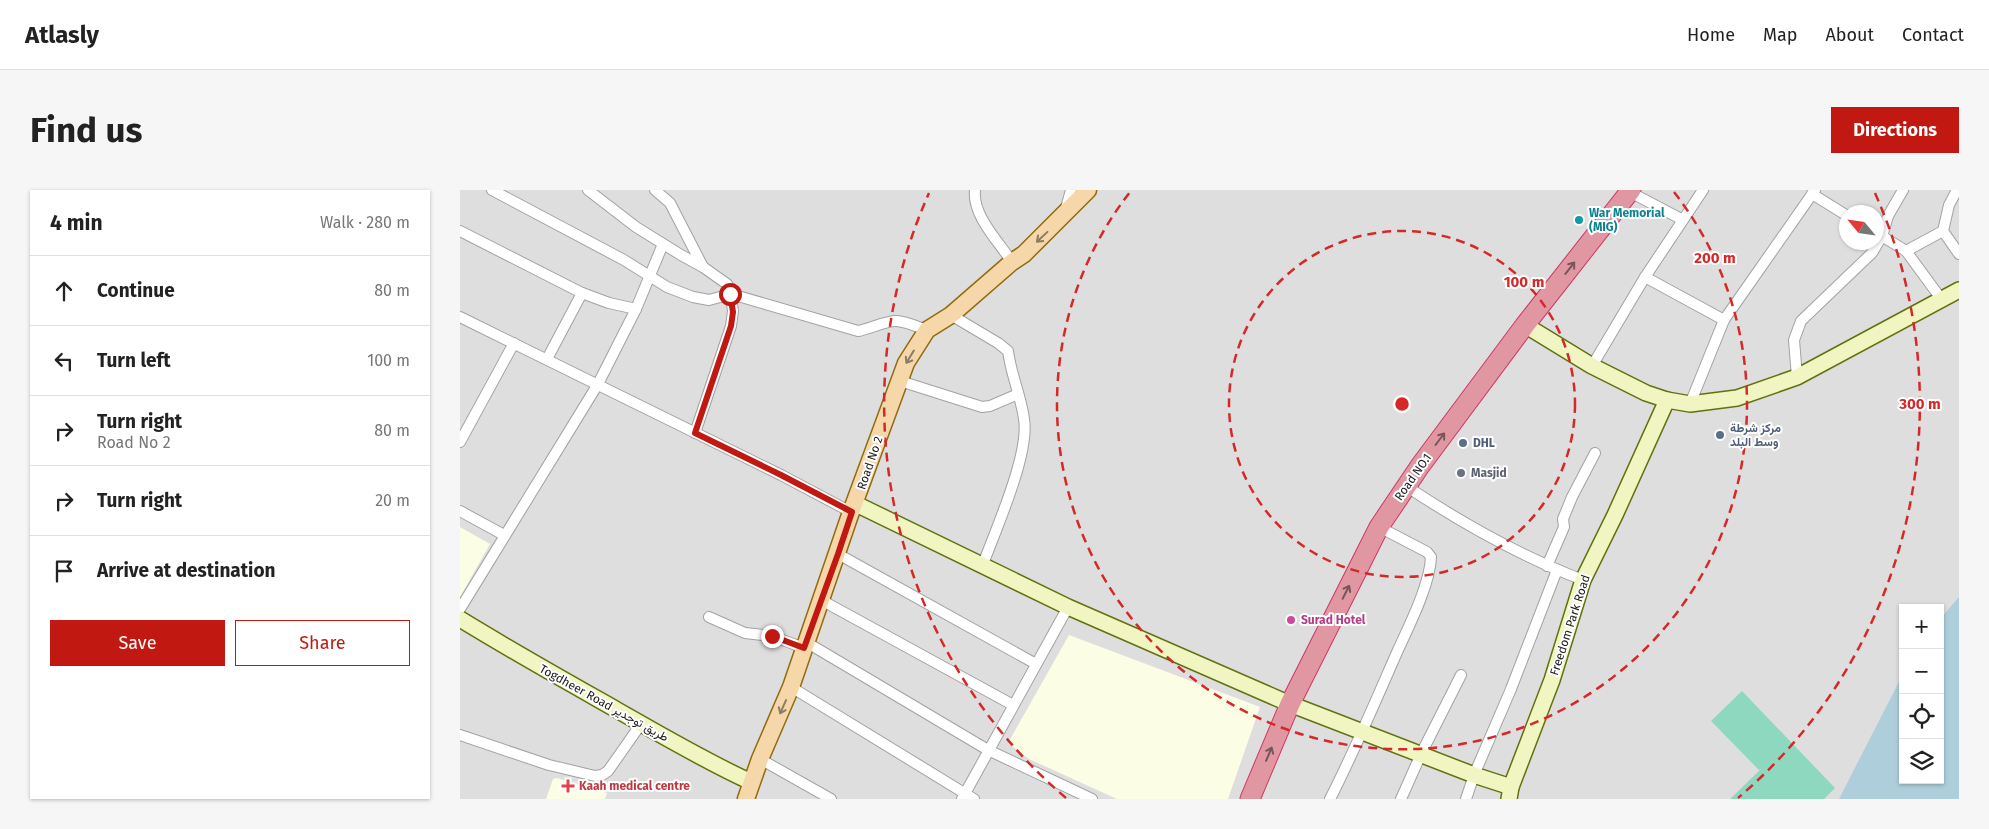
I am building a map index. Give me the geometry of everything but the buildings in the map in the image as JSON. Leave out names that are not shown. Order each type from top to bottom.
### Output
[{"type":"highway","name":"Road NO.1","points":[[1250,799],[1290,704],[1379,527],[1406,486],[1525,325],[1630,191]]},
{"type":"main road","name":"Road No 2","points":[[746,799],[760,759],[791,687],[906,363],[927,330],[951,315],[1012,262],[1024,254],[1088,190]]},
{"type":"street","points":[[492,190],[624,260],[667,288],[693,297],[709,300],[730,294],[858,330],[871,329],[880,324],[896,321],[927,330]]},
{"type":"street","points":[[588,190],[617,213],[727,284],[733,312],[731,326],[695,433]]},
{"type":"street","points":[[655,190],[670,203]]},
{"type":"street","points":[[668,190],[670,203],[703,267]]},
{"type":"street","points":[[975,190],[974,200],[978,213],[1012,262]]},
{"type":"street","points":[[1064,216],[1071,190]]},
{"type":"street","points":[[1592,366],[1645,277],[1702,190]]},
{"type":"street","points":[[1884,224],[1903,190]]},
{"type":"street","points":[[1957,190],[1949,205],[1943,231],[1959,254]]},
{"type":"street","points":[[1630,191],[1683,220]]},
{"type":"street","points":[[1690,404],[1724,320],[1814,192],[1839,210]]},
{"type":"street","points":[[460,231],[582,293],[609,303],[636,309]]},
{"type":"street","points":[[1906,251],[1943,231]]},
{"type":"street","points":[[1884,237],[1906,251],[1942,300]]},
{"type":"street","points":[[460,609],[598,384],[636,309],[663,244]]},
{"type":"street","points":[[1797,377],[1794,340],[1801,320],[1873,250]]},
{"type":"street","points":[[1645,277],[1724,320]]},
{"type":"street","points":[[1525,325],[1592,366],[1667,400],[1690,404],[1737,398],[1797,377],[1959,290]]},
{"type":"street","points":[[547,359],[582,293]]},
{"type":"street","points":[[951,315],[1008,351],[1024,419],[1025,435],[1020,460],[982,567]]},
{"type":"street","points":[[460,317],[781,475],[1068,607],[1290,704],[1474,775],[1510,793]]},
{"type":"street","points":[[460,442],[514,343]]},
{"type":"street","points":[[900,381],[982,407],[990,406],[1018,394]]},
{"type":"street","name":"Freedom Park Road","points":[[1510,793],[1552,680],[1583,580],[1616,515],[1667,400]]},
{"type":"street","points":[[1466,799],[1474,775],[1511,689],[1552,568],[1564,526],[1563,519],[1595,453]]},
{"type":"street","points":[[1406,486],[1470,528],[1510,549],[1583,580]]},
{"type":"street","points":[[460,511],[504,535]]},
{"type":"street","points":[[1330,799],[1362,733],[1410,624],[1428,574],[1431,557],[1427,552],[1379,527]]},
{"type":"street","points":[[838,554],[1036,664]]},
{"type":"street","points":[[821,600],[1013,705]]},
{"type":"street","points":[[791,687],[967,797],[988,750],[1068,607]]},
{"type":"street","points":[[708,617],[745,633],[772,636],[805,645],[988,750],[1092,799]]},
{"type":"street","name":"Togdheer Road طريق توجدير","points":[[460,619],[510,650],[641,724],[717,766],[751,782]]},
{"type":"street","points":[[1401,799],[1420,754],[1461,674]]},
{"type":"street","points":[[460,735],[549,765],[595,776],[602,775],[608,771],[641,724]]},
{"type":"street","points":[[760,759],[831,799]]},
{"type":"shaded area","points":[[460,190],[1959,190],[1959,799],[460,799]]},
{"type":"shaded area","points":[[460,527],[490,544],[460,597]]},
{"type":"shaded area","points":[[1069,635],[1260,707],[1228,799],[1117,799],[1029,759],[1008,743]]},
{"type":"shaded area","name":"Kaah medical centre","points":[[557,778],[607,793],[605,799],[546,799],[553,779]]},
{"type":"green space","points":[[1742,691],[1835,788],[1824,799],[1730,799],[1761,769],[1759,770],[1711,721]]},
{"type":"water","points":[[1959,597],[1959,799],[1839,799],[1899,682],[1899,784],[1944,784],[1944,614]]},
{"type":"place","name":"War Memorial (MIG)","points":[[1579,220]]},
{"type":"place","name":"مركز شرطة وسط البلد","points":[[1720,435]]},
{"type":"place","name":"DHL","points":[[1463,443]]},
{"type":"place","name":"Masjid","points":[[1461,473]]},
{"type":"place","name":"Surad Hotel","points":[[1291,620]]},
{"type":"place","name":"Kaah medical centre","points":[[568,786]]},
{"type":"route","points":[[730,294],[733,312],[731,326],[695,433],[852,512],[804,648],[772,636]]}]
